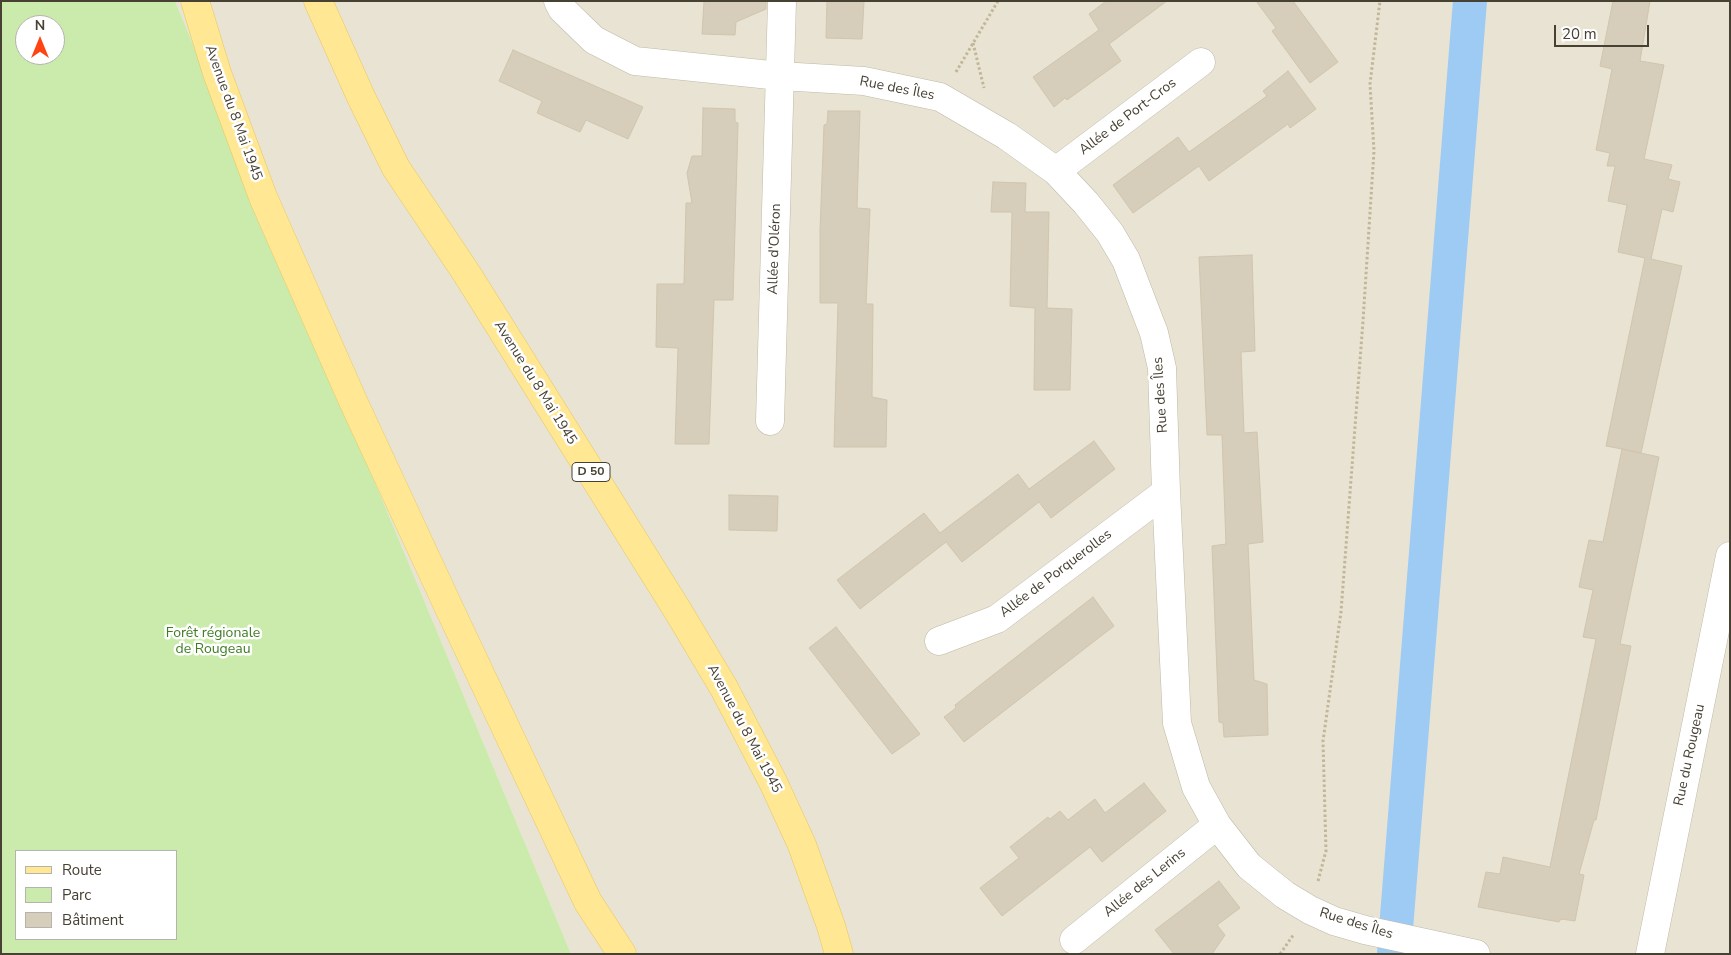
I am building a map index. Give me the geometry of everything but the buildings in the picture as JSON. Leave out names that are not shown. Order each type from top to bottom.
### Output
[{"type":"main road","name":"Avenue du 8 Mai 1945","points":[[195,1],[217,73],[263,197],[353,401],[588,902],[622,954]]},
{"type":"main road","name":"Avenue du 8 Mai 1945","points":[[318,1],[361,97],[396,168],[467,274],[673,602],[724,688],[773,782],[802,845],[839,954]]},
{"type":"street","name":"Rue des Îles","points":[[558,1],[562,9],[594,40],[635,61],[780,76],[864,81],[940,98],[1007,136],[1056,171],[1086,203],[1110,234],[1126,260],[1154,333],[1162,368],[1177,723],[1196,787],[1217,825],[1248,866],[1285,895],[1310,910],[1334,921],[1365,930],[1476,954]]},
{"type":"street","name":"Allée d'Oléron","points":[[770,421],[782,1]]},
{"type":"street","name":"Allée de Port-Cros","points":[[1056,171],[1201,62]]},
{"type":"street","name":"Allée de Porquerolles","points":[[939,641],[997,619],[1166,492]]},
{"type":"street","name":"Rue du Rougeau","points":[[1650,954],[1730,556]]},
{"type":"street","name":"Allée des Lerins","points":[[1074,940],[1217,825]]},
{"type":"path","points":[[940,98],[998,1]]},
{"type":"path","points":[[1310,910],[1326,852],[1323,741],[1341,612],[1348,525],[1374,151],[1370,84],[1380,1]]},
{"type":"shaded area","points":[[175,1],[1730,1],[1730,954],[571,954]]},
{"type":"green space","name":"Forêt régionale de Rougeau","points":[[1,1],[175,1],[571,954],[1,954]]},
{"type":"waterway","points":[[1394,954],[1470,1]]}]
